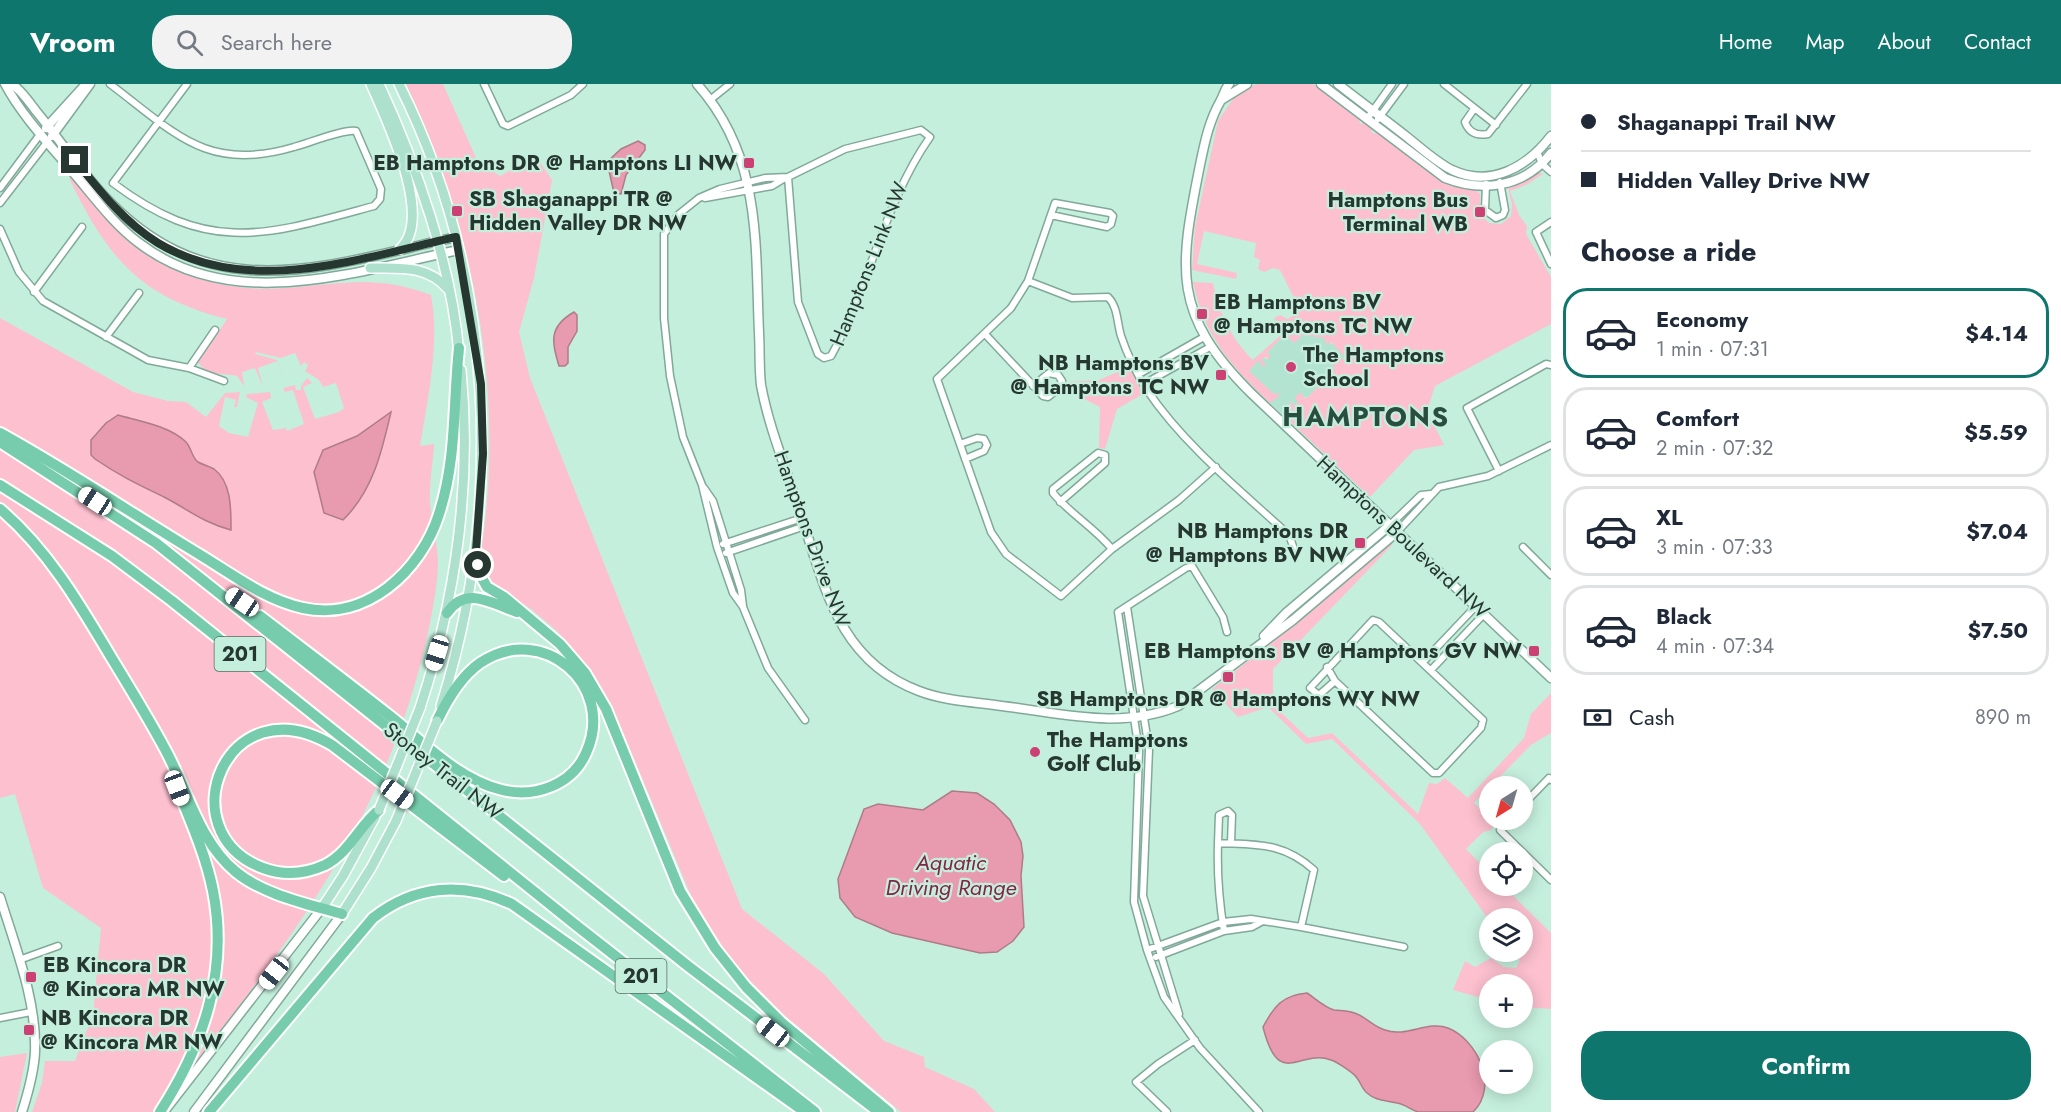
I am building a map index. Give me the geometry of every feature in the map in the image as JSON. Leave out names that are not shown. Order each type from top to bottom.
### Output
[{"type":"highway","points":[[0,433],[91,486],[166,535],[264,593],[302,608],[344,607],[371,598],[398,580],[421,553],[435,527],[452,467],[459,348]]},
{"type":"highway","name":"Stoney Trail NW","points":[[0,442],[156,543],[688,966],[879,1112]]},
{"type":"highway","name":"Stoney Trail NW","points":[[0,485],[112,556],[181,608],[577,926],[816,1112]]},
{"type":"highway","points":[[0,509],[28,534],[60,575],[167,752],[205,834],[223,860],[238,873],[258,885],[342,914]]},
{"type":"highway","points":[[156,543],[242,602],[460,771],[489,786],[526,793],[563,781],[585,756],[594,721],[590,697],[569,667],[546,653],[522,650],[497,654],[478,665],[454,690],[437,721]]},
{"type":"highway","points":[[476,551],[478,571],[487,587],[504,597],[560,644],[595,688],[610,718],[680,891],[715,948],[746,987],[781,1022],[889,1112]]},
{"type":"highway","points":[[447,613],[460,599],[469,597],[480,598],[523,615]]},
{"type":"highway","points":[[135,697],[177,788],[208,871],[218,930],[215,983],[204,1027],[184,1073],[162,1112]]},
{"type":"highway","points":[[378,810],[350,844],[334,859],[310,871],[283,873],[251,862],[232,847],[219,826],[214,803],[215,792],[227,759],[246,740],[272,730],[286,729],[310,734],[340,751],[506,878],[577,926]]},
{"type":"highway","points":[[209,1112],[373,918],[398,900],[439,889],[482,892],[512,904],[805,1112]]},
{"type":"main road","points":[[371,84],[403,163],[410,193],[410,236],[400,249]]},
{"type":"main road","points":[[322,908],[343,876],[378,810],[420,708],[447,613],[459,540],[464,474],[465,421],[459,348],[450,292],[410,157],[379,84]]},
{"type":"main road","points":[[342,914],[371,868],[396,821],[437,721],[459,651],[476,551],[483,454],[482,407],[476,343],[459,250],[437,175],[399,84]]},
{"type":"main road","points":[[370,268],[420,270],[434,276],[450,292]]},
{"type":"street","points":[[5,84],[41,133],[118,225],[160,257],[183,268],[229,281],[270,284],[370,268],[459,250]]},
{"type":"street","points":[[12,84],[121,213],[158,243],[193,260],[230,269],[290,271],[456,237]]},
{"type":"street","points":[[0,188],[41,133],[88,84]]},
{"type":"street","points":[[0,203],[88,84]]},
{"type":"street","points":[[110,84],[159,121],[188,142],[221,154],[251,157],[356,131],[381,189],[380,199],[374,206],[261,234],[222,233],[180,222],[137,201],[113,183],[159,121],[187,84]]},
{"type":"street","points":[[484,84],[502,124],[508,126],[571,95],[583,84]]},
{"type":"street","name":"Hamptons Drive NW","points":[[697,84],[710,100],[739,149],[749,187],[761,385],[803,522],[827,595],[845,633],[864,657],[891,678],[920,691],[948,698],[1105,719],[1146,717],[1178,706],[1293,620],[1398,532]]},
{"type":"street","points":[[710,100],[730,84]]},
{"type":"street","name":"Hamptons Boulevard NW","points":[[1229,84],[1208,125],[1188,224],[1184,261],[1189,297],[1204,338],[1239,382],[1551,678]]},
{"type":"street","points":[[1221,100],[1247,84]]},
{"type":"street","points":[[1321,84],[1445,178],[1460,184],[1486,188],[1500,186],[1523,177],[1550,156]]},
{"type":"street","points":[[1338,84],[1450,169],[1465,175],[1485,177],[1516,168],[1538,154],[1551,136]]},
{"type":"street","points":[[1377,114],[1392,84]]},
{"type":"street","points":[[1371,122],[1404,84]]},
{"type":"street","points":[[1444,84],[1496,125]]},
{"type":"street","points":[[1474,109],[1465,122],[1468,130],[1479,136],[1488,134],[1527,84]]},
{"type":"street","name":"Hamptons Link NW","points":[[702,485],[683,437],[670,376],[664,318],[664,234],[679,214],[699,198],[749,187],[772,186],[788,177],[845,149],[921,130],[930,137],[912,162],[898,189],[849,323],[831,356],[824,358],[818,354],[798,302],[793,212],[788,177]]},
{"type":"street","points":[[1538,154],[1550,156]]},
{"type":"street","points":[[1538,154],[1542,164],[1551,172]]},
{"type":"street","points":[[14,170],[21,176]]},
{"type":"street","points":[[1485,177],[1485,210],[1496,218],[1503,215],[1505,210],[1498,175]]},
{"type":"street","points":[[1052,214],[1107,226],[1111,224],[1113,216],[1110,213],[1058,202],[1052,214],[1028,281],[1011,308],[937,379],[991,532],[1006,554],[1061,597],[1112,549],[1179,500],[1216,467]]},
{"type":"street","points":[[1551,222],[1536,232],[1551,264]]},
{"type":"street","points":[[33,292],[82,227]]},
{"type":"street","points":[[0,229],[19,272],[33,292],[43,301],[148,360],[189,368],[224,381]]},
{"type":"street","points":[[1028,281],[1072,298],[1108,297],[1113,302],[1121,336],[1138,374],[1161,410],[1216,467],[1289,535],[1294,549]]},
{"type":"street","points":[[106,337],[139,293]]},
{"type":"street","points":[[189,368],[215,330]]},
{"type":"street","points":[[985,334],[1033,386],[1043,396],[1048,397],[1059,388],[1062,381],[1058,375],[1049,373],[1033,386]]},
{"type":"street","points":[[1138,374],[1204,338]]},
{"type":"street","points":[[1144,384],[1210,347]]},
{"type":"street","points":[[1499,471],[1467,408],[1546,363],[1551,365]]},
{"type":"street","points":[[960,444],[977,438],[984,439],[987,445],[984,451],[965,459]]},
{"type":"street","points":[[1390,525],[1421,495],[1431,494],[1449,483],[1481,478],[1551,445]]},
{"type":"street","points":[[1060,502],[1105,463],[1105,455],[1098,453],[1053,489],[1053,493],[1060,502],[1096,530],[1112,549]]},
{"type":"street","points":[[702,485],[713,501],[741,590],[743,607]]},
{"type":"street","points":[[702,485],[717,547],[733,593],[743,607],[768,668],[805,720]]},
{"type":"street","points":[[1398,532],[1428,502],[1431,494]]},
{"type":"street","points":[[717,547],[803,522]]},
{"type":"street","points":[[720,555],[803,522]]},
{"type":"street","name":"Hamptons Drive NW","points":[[1250,651],[1286,613],[1390,525]]},
{"type":"street","points":[[1523,547],[1551,575]]},
{"type":"street","points":[[1227,632],[1223,617],[1192,566],[1118,612],[1139,751],[1134,902],[1147,950],[1164,997],[1194,1040],[1259,1112]]},
{"type":"street","points":[[1423,662],[1476,606]]},
{"type":"street","points":[[1127,607],[1146,717],[1149,750],[1143,896],[1156,946],[1180,1020]]},
{"type":"street","points":[[1431,670],[1484,614]]},
{"type":"street","points":[[1327,667],[1335,681],[1433,773],[1439,773],[1481,728],[1483,720],[1423,662],[1379,622],[1373,620],[1327,667],[1311,686],[1312,692],[1322,694],[1335,681]]},
{"type":"street","points":[[1127,663],[1137,662]]},
{"type":"street","points":[[1533,795],[1549,778],[1551,780]]},
{"type":"street","points":[[1224,931],[1217,884],[1218,843],[1219,814],[1228,811],[1232,815],[1231,843]]},
{"type":"street","points":[[1500,830],[1551,880]]},
{"type":"street","points":[[1137,839],[1145,839]]},
{"type":"street","points":[[1218,843],[1272,845],[1299,856],[1314,870],[1301,927]]},
{"type":"street","points":[[0,897],[19,960],[31,1012],[35,1053],[22,1112]]},
{"type":"street","points":[[162,1112],[322,908]]},
{"type":"street","points":[[194,1112],[342,914]]},
{"type":"street","points":[[1147,950],[1223,922],[1251,919],[1404,947]]},
{"type":"street","points":[[1150,959],[1224,931],[1252,927],[1261,922]]},
{"type":"street","points":[[19,960],[58,946]]},
{"type":"street","points":[[0,1018],[31,1012]]},
{"type":"street","points":[[1167,1112],[1136,1082],[1194,1040]]},
{"type":"shaded area","points":[[406,84],[443,84],[477,160],[500,176],[536,156],[552,180],[534,278],[519,332],[530,378],[742,909],[824,974],[884,1041],[924,1057],[925,1067],[974,1089],[995,1112],[901,1112],[786,1017],[749,980],[723,949],[692,898],[617,718],[585,664],[557,631],[531,609],[489,583],[482,566],[481,552],[488,492],[489,432],[486,372],[478,312],[466,254],[450,196],[430,139]]},
{"type":"shaded area","points":[[1256,84],[1313,84],[1361,118],[1359,122],[1361,124],[1364,120],[1374,128],[1371,131],[1374,134],[1377,131],[1456,186],[1476,190],[1480,194],[1480,214],[1489,223],[1501,224],[1511,216],[1512,204],[1508,188],[1538,172],[1543,174],[1526,185],[1510,191],[1519,215],[1527,226],[1526,234],[1551,277],[1551,324],[1435,386],[1427,411],[1444,445],[1414,450],[1370,497],[1282,414],[1291,402],[1295,406],[1298,403],[1295,398],[1300,392],[1304,398],[1308,397],[1335,368],[1327,360],[1334,351],[1343,360],[1345,357],[1331,342],[1327,345],[1324,338],[1303,335],[1294,343],[1288,337],[1282,337],[1266,354],[1270,354],[1270,359],[1265,357],[1262,360],[1266,365],[1263,367],[1259,360],[1249,371],[1274,394],[1279,393],[1278,397],[1270,403],[1243,376],[1221,348],[1204,318],[1198,301],[1193,282],[1213,283],[1232,334],[1253,360],[1283,333],[1274,318],[1280,315],[1288,319],[1300,310],[1280,270],[1273,268],[1264,272],[1258,269],[1260,260],[1254,257],[1256,243],[1204,231],[1197,264],[1237,273],[1236,279],[1192,270],[1195,227],[1218,121],[1233,99]]},
{"type":"shaded area","points":[[69,178],[72,178],[116,227],[139,246],[164,263],[191,275],[220,284],[252,288],[286,288],[359,282],[392,284],[431,295],[433,313],[434,351],[420,446],[434,444],[430,503],[438,569],[429,628],[410,699],[386,765],[357,827],[322,886],[285,944],[244,1000],[156,1112],[32,1112],[42,1083],[45,1061],[75,1061],[93,1014],[101,928],[43,888],[15,794],[0,798],[0,318],[133,392],[168,401],[186,402],[206,417],[225,393],[240,392],[237,407],[234,407],[236,400],[225,397],[219,426],[229,433],[248,437],[258,403],[246,397],[247,394],[270,392],[271,398],[262,402],[273,430],[286,428],[287,431],[304,424],[293,390],[285,392],[283,388],[295,385],[296,390],[301,390],[307,378],[312,383],[303,387],[315,419],[339,412],[344,408],[336,383],[323,387],[319,380],[305,371],[308,365],[304,362],[301,366],[295,353],[281,358],[256,352],[255,354],[277,360],[285,377],[277,361],[258,368],[263,387],[255,368],[242,372],[244,386],[237,376],[210,372],[201,366],[198,362],[227,319],[171,299],[148,286],[129,270],[112,252],[97,230]]},
{"type":"shaded area","name":"The Hamptons School","points":[[1303,335],[1323,337],[1329,343],[1354,349],[1308,397],[1302,397],[1295,406],[1291,402],[1282,414],[1239,374],[1258,355],[1268,360],[1266,354],[1282,337],[1288,337],[1294,343]]},
{"type":"shaded area","points":[[1129,367],[1143,394],[1117,409],[1105,449],[1099,448],[1100,407],[1064,389],[1066,382],[1099,380]]},
{"type":"shaded area","points":[[1389,543],[1393,544],[1273,669],[1273,705],[1308,738],[1332,733],[1418,814],[1429,783],[1437,784],[1445,778],[1468,798],[1479,786],[1479,798],[1474,803],[1479,808],[1479,830],[1491,830],[1483,832],[1466,849],[1479,863],[1479,896],[1513,896],[1525,908],[1480,908],[1420,824],[1332,739],[1306,744],[1268,707],[1238,717],[1212,689],[1306,616]]},
{"type":"shaded area","points":[[1551,693],[1551,733],[1531,745],[1501,776],[1489,776],[1524,738],[1531,714]]},
{"type":"shaded area","points":[[1533,915],[1551,933],[1551,1009],[1533,1008],[1533,974],[1479,974],[1479,997],[1453,990],[1465,961],[1475,967],[1484,962],[1497,962],[1504,967],[1516,968],[1519,962],[1533,962]]},
{"type":"shaded area","points":[[27,1053],[15,1112],[0,1112],[0,1057]]},
{"type":"water","points":[[638,141],[645,145],[645,150],[626,175],[621,194],[614,193],[607,162],[621,149]]},
{"type":"water","points":[[574,312],[577,315],[577,331],[568,347],[568,363],[565,366],[559,366],[554,336],[560,323]]},
{"type":"water","points":[[391,412],[380,456],[362,496],[343,520],[324,513],[314,472],[323,450],[357,436]]},
{"type":"water","points":[[118,415],[154,425],[179,436],[186,442],[198,462],[214,469],[220,475],[229,497],[231,530],[204,519],[129,479],[91,455],[91,440],[106,423]]},
{"type":"water","name":"Aquatic Driving Range","points":[[952,791],[977,793],[994,804],[1010,820],[1021,842],[1024,927],[1013,941],[997,952],[980,953],[892,933],[855,917],[840,898],[838,879],[864,809],[878,804],[923,810]]},
{"type":"water","points":[[1307,993],[1330,1009],[1354,1013],[1377,1027],[1393,1032],[1440,1026],[1459,1034],[1479,1059],[1479,1094],[1483,1094],[1481,1102],[1473,1112],[1418,1112],[1402,1104],[1370,1096],[1353,1073],[1331,1060],[1320,1058],[1291,1063],[1283,1062],[1276,1057],[1269,1046],[1263,1027],[1280,1003],[1299,994]]},
{"type":"place","name":"EB Hamptons DR @ Hamptons LI NW","points":[[749,163]]},
{"type":"place","name":"SB Shaganappi TR @ Hidden Valley DR NW","points":[[457,211]]},
{"type":"place","name":"Hamptons Bus Terminal WB","points":[[1480,212]]},
{"type":"place","name":"EB Hamptons BV @ Hamptons TC NW","points":[[1202,314]]},
{"type":"place","name":"The Hamptons School","points":[[1291,367]]},
{"type":"place","name":"NB Hamptons BV @ Hamptons TC NW","points":[[1221,375]]},
{"type":"place","name":"NB Hamptons DR @ Hamptons BV NW","points":[[1360,543]]},
{"type":"place","name":"EB Hamptons BV @ Hamptons GV NW","points":[[1534,651]]},
{"type":"place","name":"SB Hamptons DR @ Hamptons WY NW","points":[[1228,677]]},
{"type":"place","name":"The Hamptons Golf Club","points":[[1035,752]]},
{"type":"place","name":"EB Kincora DR @ Kincora MR NW","points":[[31,977]]},
{"type":"place","name":"NB Kincora DR @ Kincora MR NW","points":[[29,1030]]},
{"type":"district","name":"HAMPTONS","points":[[1366,417]]},
{"type":"route","points":[[75,160],[103,195],[141,231],[176,252],[210,265],[250,272],[290,271],[456,237],[473,323],[481,384],[483,454],[476,551],[478,565]]}]
